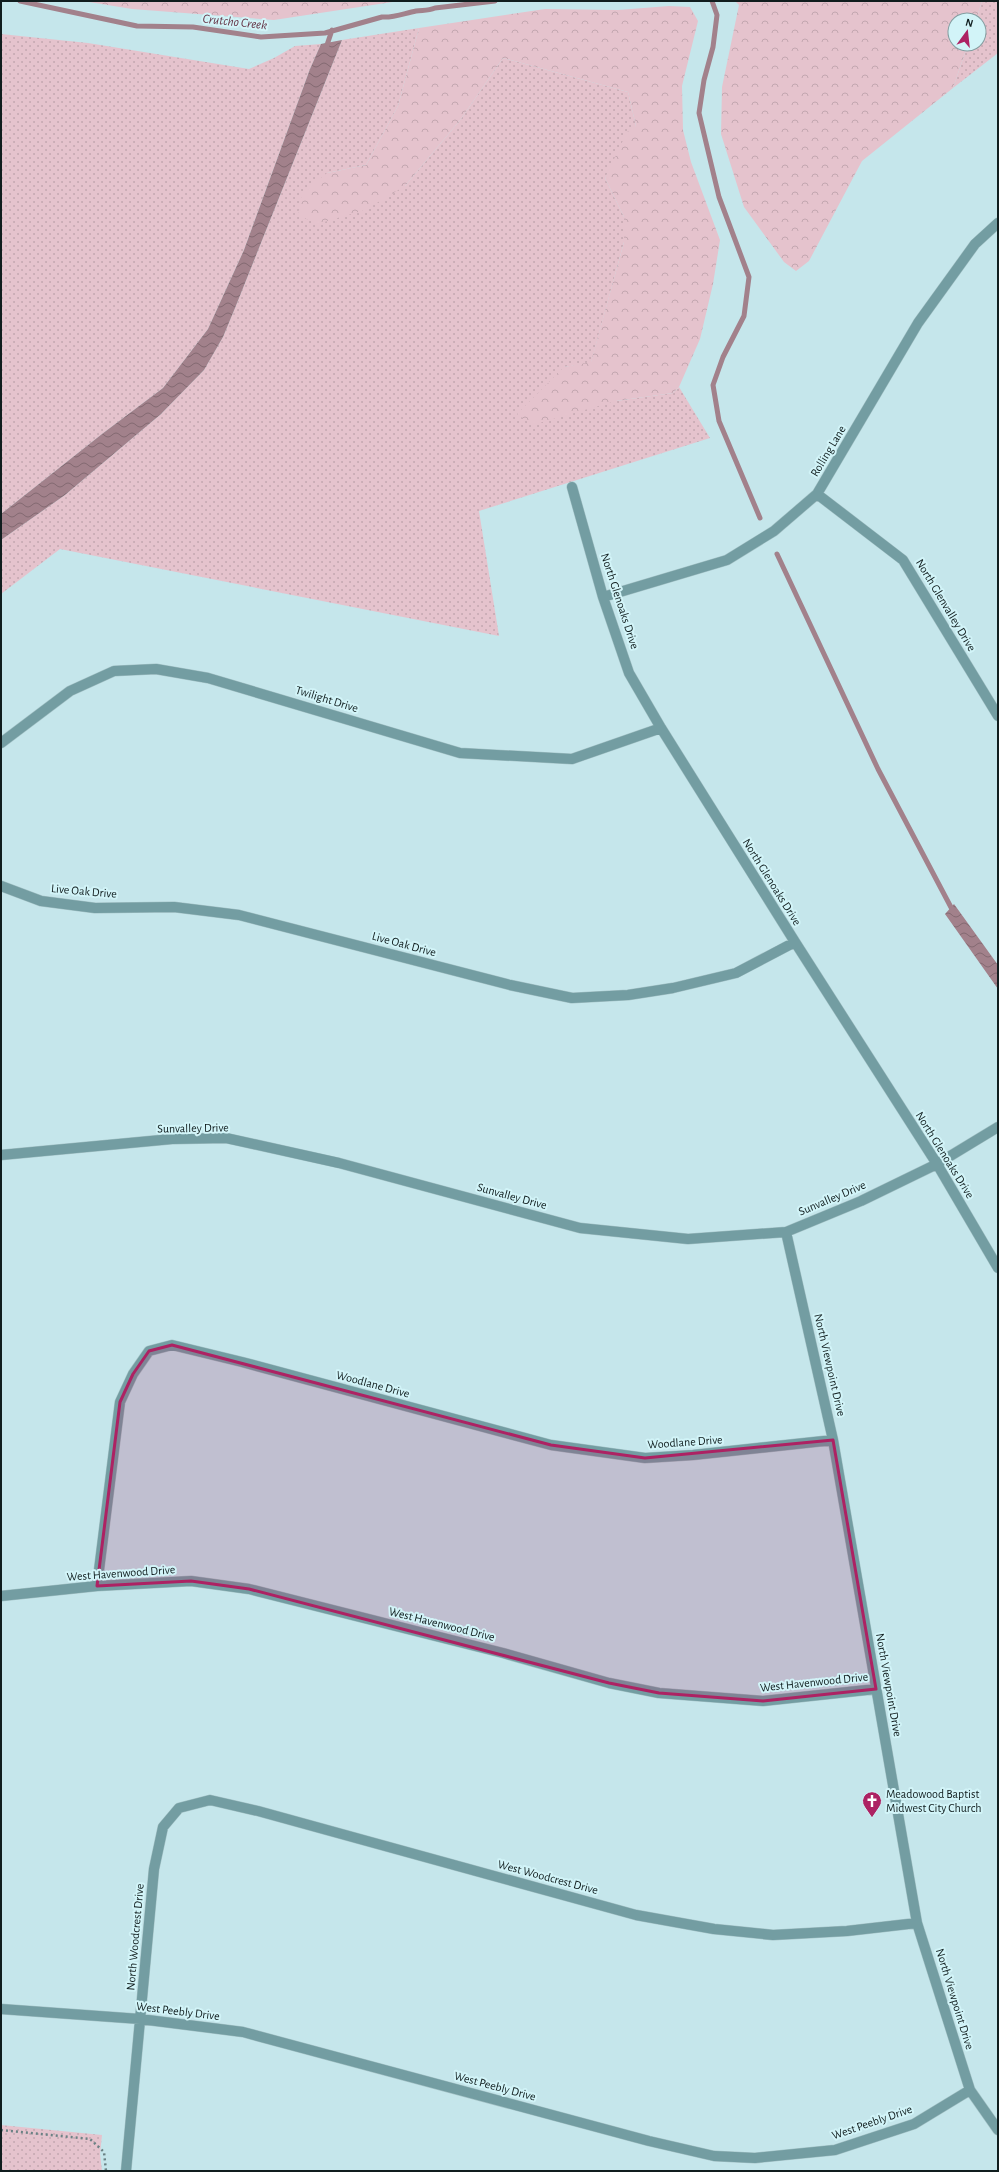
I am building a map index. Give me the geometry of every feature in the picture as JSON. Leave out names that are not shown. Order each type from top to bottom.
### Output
[{"type":"street","name":"Rolling Lane","points":[[603,597],[727,560],[774,531],[817,494],[918,323],[975,244],[998,223]]},
{"type":"street","name":"North Glenoaks Drive","points":[[572,487],[603,597],[629,672],[661,728],[794,942],[937,1164],[998,1268]]},
{"type":"street","name":"North Glenvalley Drive","points":[[817,494],[903,560],[998,716]]},
{"type":"street","name":"Twilight Drive","points":[[1,743],[70,691],[114,672],[156,669],[208,678],[460,753],[572,759],[661,728]]},
{"type":"street","name":"Live Oak Drive","points":[[1,886],[41,901],[96,908],[174,907],[239,915],[510,985],[572,998],[628,995],[673,988],[736,973],[794,942]]},
{"type":"street","name":"Sunvalley Drive","points":[[1,1155],[172,1139],[226,1138],[339,1163],[580,1228],[688,1239],[786,1232],[861,1201],[937,1164],[998,1127]]},
{"type":"street","name":"North Viewpoint Drive","points":[[786,1232],[833,1440],[918,1923],[970,2090],[998,2130]]},
{"type":"street","name":"Woodlane Drive","points":[[97,1586],[120,1402],[133,1374],[149,1351],[172,1345],[551,1445],[646,1458],[692,1455],[833,1440]]},
{"type":"street","name":"West Havenwood Drive","points":[[1,1596],[97,1586],[191,1581],[248,1589],[503,1653],[609,1684],[659,1693],[763,1701],[876,1689]]},
{"type":"street","name":"West Woodcrest Drive","points":[[179,1808],[210,1800],[230,1804],[636,1914],[714,1929],[773,1935],[847,1931],[918,1923]]},
{"type":"street","name":"North Woodcrest Drive","points":[[126,2171],[154,1869],[163,1827],[179,1808]]},
{"type":"street","name":"West Peebly Drive","points":[[1,2009],[140,2019],[243,2032],[642,2139],[714,2156],[755,2158],[835,2150],[914,2124],[970,2090]]},
{"type":"path","points":[[1,2130],[90,2138],[104,2152],[106,2171]]},
{"type":"highlighted area","points":[[172,1345],[551,1445],[645,1458],[833,1440],[876,1689],[763,1701],[659,1693],[609,1683],[249,1589],[191,1581],[97,1586],[120,1402],[133,1374],[149,1351]]},
{"type":"green space","points":[[83,1],[399,1],[274,20],[132,9]]},
{"type":"green space","points":[[735,1],[982,1],[979,12],[947,12],[947,52],[965,52],[953,88],[862,161],[809,261],[796,271],[784,262],[744,207],[721,134],[722,87],[739,5]]},
{"type":"green space","points":[[982,1],[998,1],[998,53],[953,88],[965,52],[987,52],[987,12],[979,12]]},
{"type":"green space","points":[[669,6],[690,7],[698,21],[682,86],[683,130],[691,162],[720,240],[713,284],[700,339],[679,387],[673,393],[616,401],[532,425],[517,414],[564,367],[591,362],[624,242],[624,217],[605,178],[627,132],[636,126],[628,92],[503,58],[461,119],[405,186],[365,210],[317,224],[298,215],[302,193],[327,173],[366,165],[398,106],[419,28],[545,9],[618,10]]},
{"type":"green space","points":[[419,28],[398,106],[366,165],[327,173],[405,186],[461,119],[503,58],[628,92],[636,126],[605,178],[624,217],[624,242],[591,363],[564,367],[616,401],[673,393],[679,387],[710,438],[479,511],[499,636],[60,549],[1,594],[1,540],[65,495],[161,414],[204,370],[223,337],[342,40]]},
{"type":"green space","points":[[1,34],[88,43],[249,69],[274,58],[295,46],[321,44],[310,69],[244,250],[208,329],[163,388],[1,514]]},
{"type":"green space","points":[[1,2125],[102,2135],[100,2154],[102,2171],[1,2171]]},
{"type":"water","points":[[342,40],[223,337],[204,370],[161,414],[65,495],[1,540],[1,514],[163,388],[208,329],[244,250],[310,69],[321,44]]},
{"type":"water","points":[[954,904],[998,965],[998,989],[945,914]]},
{"type":"waterway","name":"Crutcho Creek","points":[[20,1],[137,26],[193,27],[261,37],[325,33],[382,17],[435,8],[495,1]]},
{"type":"waterway","points":[[712,1],[717,15],[713,47],[704,80],[699,113],[719,197],[749,277],[744,316],[723,357],[713,385],[719,421],[760,518]]},
{"type":"waterway","points":[[326,48],[332,30]]},
{"type":"waterway","points":[[777,554],[878,769],[954,913]]},
{"type":"place","name":"Meadowood Baptist Midwest City Church","points":[[872,1818]]}]
